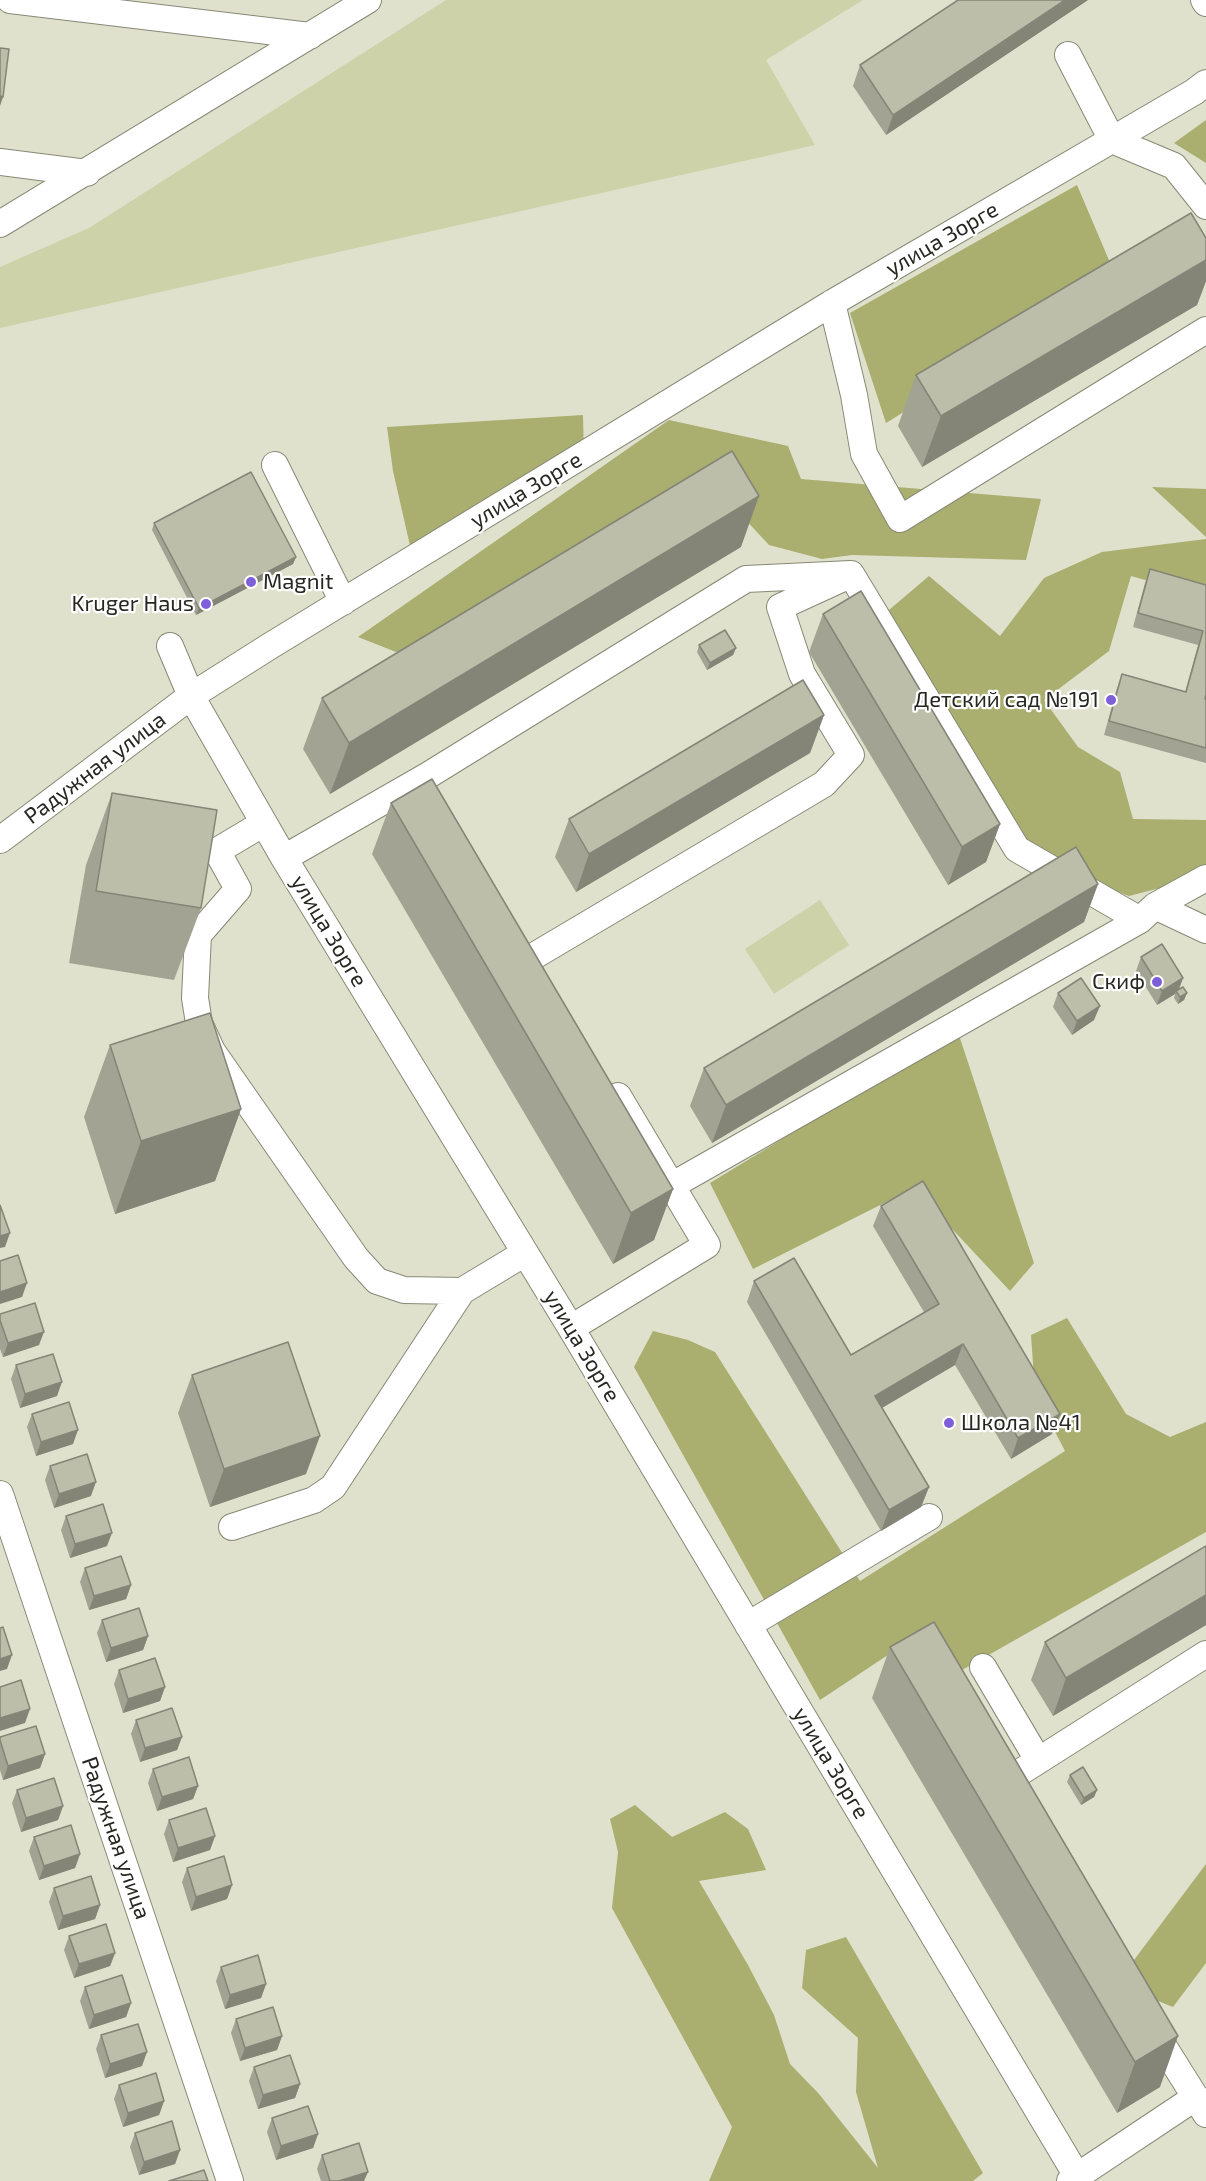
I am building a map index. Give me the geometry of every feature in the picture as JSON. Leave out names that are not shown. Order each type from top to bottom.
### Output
[{"type":"street","points":[[10,0],[310,36]]},
{"type":"street","points":[[0,224],[368,0]]},
{"type":"street","points":[[1068,55],[1112,140],[1174,166],[1206,206]]},
{"type":"street","name":"улица Зорге","points":[[1075,2179],[571,1328],[284,858],[191,696],[832,303],[1206,83]]},
{"type":"street","points":[[0,162],[87,173]]},
{"type":"street","points":[[832,303],[854,395],[864,454],[900,519],[1206,330]]},
{"type":"street","points":[[275,465],[343,602]]},
{"type":"street","points":[[284,858],[433,786],[746,579],[851,574]]},
{"type":"street","points":[[851,574],[1017,849],[1148,913],[1206,930]]},
{"type":"street","points":[[534,956],[824,784],[851,755],[802,674],[780,607],[851,574]]},
{"type":"street","points":[[170,646],[191,696]]},
{"type":"street","name":"Радужная улица","points":[[0,840],[191,696]]},
{"type":"street","points":[[264,823],[217,851],[238,889],[198,935],[195,998],[199,1023],[212,1051],[258,1119],[356,1258],[377,1281],[404,1290],[462,1291]]},
{"type":"street","points":[[671,1186],[1206,878]]},
{"type":"street","points":[[571,1328],[707,1245],[605,1075]]},
{"type":"street","points":[[232,1527],[314,1500],[333,1487],[462,1291],[525,1252]]},
{"type":"street","name":"Радужная улица","points":[[0,1494],[231,2181]]},
{"type":"street","points":[[748,1625],[929,1517]]},
{"type":"street","points":[[1018,1815],[999,1785],[1206,1654]]},
{"type":"street","points":[[983,1667],[1038,1760]]},
{"type":"street","points":[[1075,2179],[1201,2105],[1139,2006]]},
{"type":"green space","points":[[446,0],[863,0],[766,60],[815,145],[0,328],[0,267],[89,228]]},
{"type":"green space","points":[[1206,120],[1206,163],[1174,143]]},
{"type":"green space","points":[[1077,185],[1117,279],[886,423],[850,313]]},
{"type":"green space","points":[[583,415],[584,460],[411,550],[393,471],[387,427]]},
{"type":"green space","points":[[669,420],[788,446],[801,479],[1041,499],[1026,560],[852,555],[822,559],[769,545],[716,488],[429,665],[358,637]]},
{"type":"green space","points":[[1152,487],[1206,489],[1206,537]]},
{"type":"green space","points":[[1206,539],[1206,597],[1131,576],[1109,651],[1044,700],[1078,747],[1120,772],[1133,819],[1206,820],[1206,876],[1129,896],[1070,873],[994,838],[876,621],[929,576],[1000,636],[1044,578],[1102,552]]},
{"type":"green space","points":[[820,900],[849,945],[774,994],[745,949]]},
{"type":"green space","points":[[958,1032],[1034,1263],[1010,1291],[914,1188],[753,1269],[710,1183]]},
{"type":"green space","points":[[1067,1318],[1126,1414],[1170,1437],[1206,1422],[1206,1532],[962,1670],[909,1641],[820,1700],[634,1367],[653,1331],[688,1340],[715,1352],[860,1581],[1065,1451],[1035,1393],[1031,1335]]},
{"type":"green space","points":[[635,1805],[672,1837],[725,1812],[748,1829],[766,1870],[699,1881],[774,2015],[790,2064],[819,2094],[878,2168],[856,2092],[858,2038],[802,1988],[806,1950],[846,1937],[983,2173],[973,2181],[709,2181],[732,2127],[612,1908],[618,1852],[610,1819]]},
{"type":"green space","points":[[1206,1864],[1206,1963],[1173,2007],[1138,1993],[1134,1960]]},
{"type":"building","points":[[958,0],[1065,0],[893,115],[860,65]]},
{"type":"building","points":[[0,48],[9,49],[3,97],[0,96]]},
{"type":"building","points":[[1191,213],[1206,238],[1206,260],[941,416],[916,375]]},
{"type":"building","points":[[732,451],[759,496],[349,743],[322,698]]},
{"type":"building","points":[[251,472],[296,557],[199,608],[154,523]]},
{"type":"building","points":[[1150,569],[1206,585],[1206,748],[1109,721],[1122,674],[1186,692],[1203,631],[1138,613]]},
{"type":"building","points":[[861,591],[1000,824],[962,847],[823,614]]},
{"type":"building","points":[[725,630],[736,648],[710,663],[699,645]]},
{"type":"building","points":[[803,680],[824,715],[589,854],[569,819]]},
{"type":"building","points":[[432,779],[673,1189],[631,1213],[391,803]]},
{"type":"building","points":[[112,793],[217,810],[201,908],[96,891]]},
{"type":"building","points":[[1076,847],[1098,884],[726,1105],[704,1068]]},
{"type":"building","points":[[1162,944],[1183,978],[1162,991],[1141,957]]},
{"type":"building","points":[[1081,978],[1100,1006],[1077,1021],[1058,993]]},
{"type":"building","points":[[1183,987],[1187,993],[1180,997],[1176,991]]},
{"type":"building","points":[[210,1013],[241,1109],[141,1141],[110,1045]]},
{"type":"building","points":[[923,1181],[1060,1414],[1018,1438],[963,1344],[875,1396],[929,1487],[889,1510],[754,1281],[794,1258],[851,1355],[939,1304],[881,1206]]},
{"type":"building","points":[[0,1205],[10,1233],[0,1236]]},
{"type":"building","points":[[18,1255],[27,1283],[0,1292],[0,1261]]},
{"type":"building","points":[[35,1303],[44,1332],[8,1343],[0,1314]]},
{"type":"building","points":[[288,1342],[320,1436],[224,1469],[192,1375]]},
{"type":"building","points":[[53,1354],[62,1382],[25,1394],[16,1365]]},
{"type":"building","points":[[69,1402],[78,1430],[41,1442],[32,1414]]},
{"type":"building","points":[[87,1454],[96,1482],[59,1494],[50,1466]]},
{"type":"building","points":[[103,1504],[112,1533],[75,1544],[66,1516]]},
{"type":"building","points":[[1206,1546],[1206,1595],[1066,1678],[1045,1642]]},
{"type":"building","points":[[121,1556],[131,1585],[94,1596],[85,1568]]},
{"type":"building","points":[[139,1608],[148,1636],[111,1648],[102,1620]]},
{"type":"building","points":[[934,1622],[1178,2036],[1135,2062],[890,1647]]},
{"type":"building","points":[[3,1627],[12,1655],[0,1659],[0,1628]]},
{"type":"building","points":[[155,1658],[165,1687],[128,1699],[119,1670]]},
{"type":"building","points":[[21,1680],[30,1709],[0,1718],[0,1687]]},
{"type":"building","points":[[172,1708],[182,1737],[145,1748],[136,1720]]},
{"type":"building","points":[[36,1726],[45,1754],[8,1766],[0,1737]]},
{"type":"building","points":[[189,1757],[198,1786],[162,1797],[153,1769]]},
{"type":"building","points":[[1083,1767],[1097,1790],[1084,1798],[1070,1775]]},
{"type":"building","points":[[54,1778],[63,1806],[26,1818],[17,1790]]},
{"type":"building","points":[[206,1808],[215,1836],[178,1848],[169,1820]]},
{"type":"building","points":[[71,1825],[80,1854],[44,1866],[34,1837]]},
{"type":"building","points":[[224,1856],[232,1885],[196,1897],[187,1868]]},
{"type":"building","points":[[91,1876],[100,1905],[63,1916],[54,1888]]},
{"type":"building","points":[[106,1924],[115,1953],[79,1964],[69,1936]]},
{"type":"building","points":[[258,1955],[266,1984],[230,1995],[221,1967]]},
{"type":"building","points":[[122,1975],[131,2003],[94,2015],[85,1987]]},
{"type":"building","points":[[273,2007],[282,2036],[245,2048],[236,2019]]},
{"type":"building","points":[[138,2024],[147,2052],[110,2064],[101,2035]]},
{"type":"building","points":[[290,2055],[300,2084],[263,2095],[254,2067]]},
{"type":"building","points":[[156,2073],[164,2101],[128,2113],[119,2085]]},
{"type":"building","points":[[308,2106],[318,2134],[281,2146],[272,2118]]},
{"type":"building","points":[[172,2121],[180,2150],[144,2162],[135,2133]]},
{"type":"building","points":[[359,2143],[368,2172],[339,2181],[330,2181],[322,2155]]},
{"type":"building","points":[[204,2170],[208,2181],[169,2181]]},
{"type":"place","name":"Magnit","points":[[251,582]]},
{"type":"place","name":"Kruger Haus","points":[[206,604]]},
{"type":"place","name":"Детский сад №191","points":[[1111,700]]},
{"type":"place","name":"Скиф","points":[[1157,982]]},
{"type":"place","name":"Школа №41","points":[[949,1423]]}]
